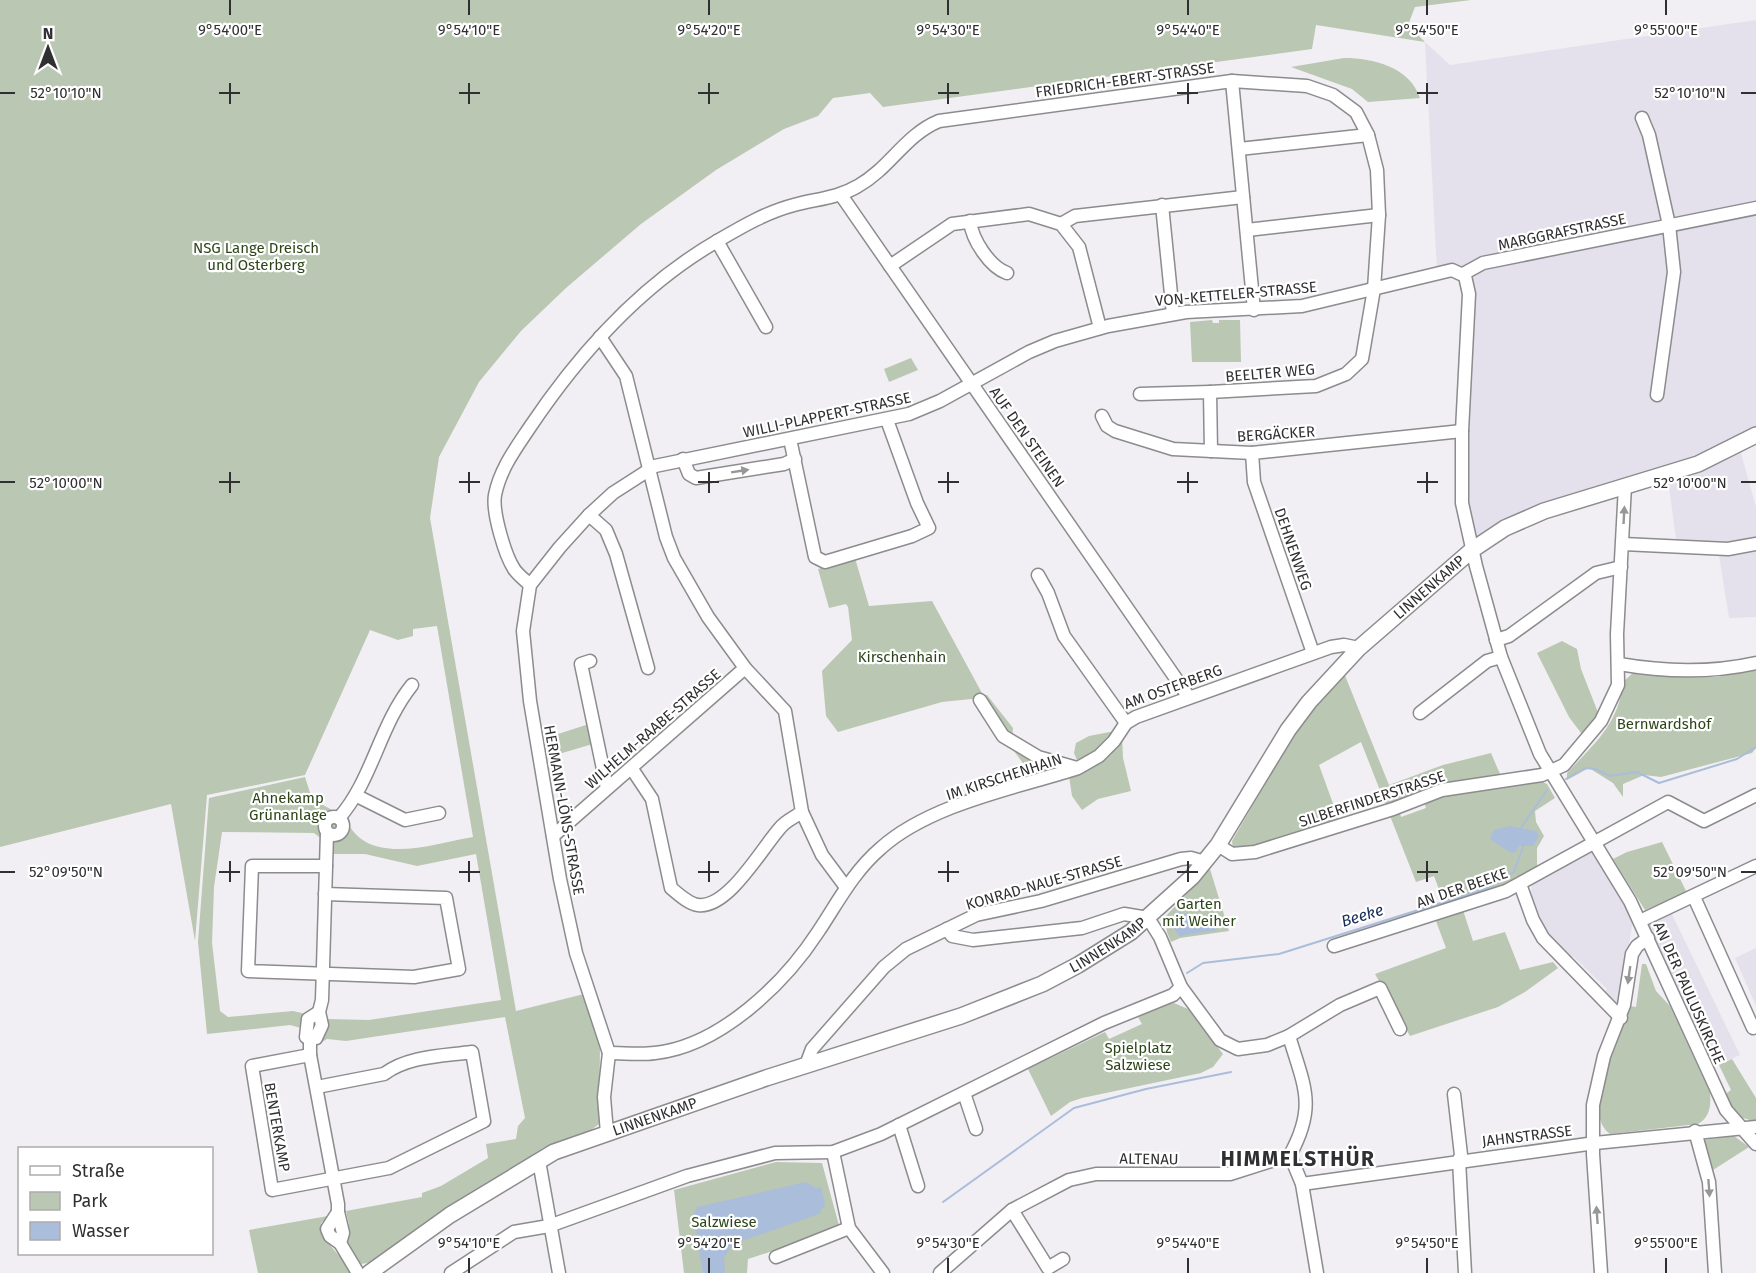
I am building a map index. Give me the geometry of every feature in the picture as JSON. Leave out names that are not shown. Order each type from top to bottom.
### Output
[{"type":"main road","name":"LINNENKAMP","points":[[369,1273],[420,1235],[539,1161],[566,1148],[806,1065],[961,1016],[1042,984],[1105,949],[1148,918],[1205,862],[1218,845],[1288,729],[1316,694],[1359,648],[1472,550],[1523,520],[1698,464],[1756,435]]},
{"type":"street","name":"FRIEDRICH-EBERT-STRASSE","points":[[530,585],[514,569],[496,518],[494,497],[507,462],[563,379],[600,337],[663,279],[717,241],[766,214],[841,195],[876,176],[921,128],[939,122],[1232,81],[1307,86],[1333,95],[1356,112],[1368,135],[1377,170],[1379,215],[1374,289]]},
{"type":"street","points":[[1232,81],[1254,310]]},
{"type":"street","points":[[1642,118],[1649,135],[1669,225],[1674,272],[1657,395]]},
{"type":"street","points":[[1239,149],[1368,135]]},
{"type":"street","name":"AUF DEN STEINEN","points":[[841,195],[1188,696]]},
{"type":"street","points":[[1061,224],[1075,216],[1243,197]]},
{"type":"street","points":[[1162,205],[1173,314]]},
{"type":"street","name":"MARGGRAFSTRASSE","points":[[1463,274],[1483,263],[1756,208]]},
{"type":"street","points":[[890,266],[952,224],[1029,214],[1061,224],[1079,247],[1100,328]]},
{"type":"street","points":[[1247,230],[1379,215]]},
{"type":"street","points":[[969,221],[971,232],[997,269],[1007,273]]},
{"type":"street","points":[[717,241],[736,270],[766,327]]},
{"type":"street","name":"VON-KETTELER-STRASSE","points":[[971,384],[1046,345],[1100,328],[1173,314],[1302,306],[1449,270],[1463,274]]},
{"type":"street","points":[[1463,274],[1468,284],[1469,299],[1462,431],[1462,503],[1496,640],[1523,715],[1550,772],[1640,921]]},
{"type":"street","name":"BEELTER WEG","points":[[1140,394],[1316,386],[1346,374],[1362,359],[1374,289]]},
{"type":"street","points":[[600,337],[626,376],[651,468],[666,537],[674,558],[708,617],[745,668],[785,711],[796,764],[802,812],[822,855],[845,886]]},
{"type":"street","name":"WILLI-PLAPPERT-STRASSE","points":[[530,585],[589,515],[619,488],[651,468],[683,459],[887,420],[930,407],[971,384]]},
{"type":"street","name":"BEELTER WEG","points":[[1210,392],[1211,451]]},
{"type":"street","name":"BERGÄCKER","points":[[1102,416],[1107,426],[1115,431],[1173,449],[1252,453],[1462,431]]},
{"type":"street","points":[[790,439],[815,557],[825,562],[912,536],[929,528],[917,503],[887,420]]},
{"type":"street","name":"DEHNENWEG","points":[[1252,453],[1254,482],[1313,653]]},
{"type":"street","points":[[683,459],[688,474],[696,478],[784,464],[795,459]]},
{"type":"street","name":"SILBERFINDERSTRASSE","points":[[1218,845],[1232,854],[1256,852],[1393,809],[1442,790],[1542,775],[1564,765],[1601,721],[1618,685],[1617,634],[1625,486]]},
{"type":"street","points":[[589,515],[606,530],[616,554],[648,668]]},
{"type":"street","points":[[1623,544],[1728,549],[1756,544]]},
{"type":"street","points":[[1496,640],[1509,636],[1596,573],[1620,567]]},
{"type":"street","name":"AM OSTERBERG","points":[[1038,576],[1048,593],[1064,636],[1125,723],[1188,696],[1313,653],[1341,645],[1359,648]]},
{"type":"street","name":"HERMANN-LÖNS-STRASSE","points":[[530,585],[523,631],[525,661],[553,836],[576,953],[609,1053],[604,1097],[607,1134]]},
{"type":"street","points":[[1420,713],[1487,661],[1501,657]]},
{"type":"street","points":[[590,661],[581,663],[608,788]]},
{"type":"street","points":[[1619,664],[1681,670],[1724,670],[1756,663]]},
{"type":"street","name":"WILHELM-RAABE-STRASSE","points":[[553,836],[745,668]]},
{"type":"street","points":[[358,1273],[340,1243],[343,1233],[310,1055],[310,1039],[306,1037],[305,1027],[308,1019],[319,1012],[327,833],[332,835],[340,832],[343,825],[339,818],[357,796],[395,706],[412,685]]},
{"type":"street","points":[[980,700],[1003,736],[1038,757],[1078,768]]},
{"type":"street","name":"IM KIRSCHENHAIN","points":[[609,1053],[655,1053],[692,1043],[751,1009],[790,971],[819,930],[845,886],[881,847],[929,817],[1078,768],[1099,756],[1114,741],[1125,723]]},
{"type":"street","points":[[632,769],[652,799],[671,888],[697,905],[712,903],[731,890],[782,825],[802,812]]},
{"type":"street","name":"AN DER BEEKE","points":[[1334,946],[1499,894],[1668,802],[1704,821],[1756,795]]},
{"type":"street","points":[[357,796],[405,820],[439,813]]},
{"type":"street","name":"KONRAD-NAUE-STRASSE","points":[[806,1065],[812,1049],[894,957],[947,928],[992,910],[1041,901],[1181,859],[1191,858],[1205,862]]},
{"type":"street","points":[[325,894],[446,898],[459,969],[414,977],[248,971],[252,866],[326,866]]},
{"type":"street","name":"AN DER PAULUSKIRCHE","points":[[1756,866],[1640,921],[1726,1110],[1756,1144]]},
{"type":"street","points":[[1520,884],[1533,920],[1543,938],[1557,955],[1621,1018]]},
{"type":"street","points":[[1694,897],[1753,1028]]},
{"type":"street","points":[[947,928],[952,936],[973,940],[1082,928],[1124,914],[1148,918],[1160,937],[1181,987],[1220,1040],[1228,1047],[1238,1049],[1267,1045],[1289,1036],[1340,1005],[1380,988],[1400,1029]]},
{"type":"street","points":[[1601,1273],[1593,1154],[1595,1143],[1593,1105],[1598,1078],[1621,1018],[1634,950],[1648,938]]},
{"type":"street","points":[[451,1273],[514,1232],[549,1226],[687,1176],[775,1153],[833,1152],[899,1125],[1104,1023],[1173,995],[1181,987]]},
{"type":"street","points":[[1289,1036],[1307,1098],[1307,1117],[1290,1155],[1302,1184],[1317,1273]]},
{"type":"street","points":[[317,1087],[384,1074],[393,1067],[422,1058],[472,1052],[484,1121],[389,1168],[334,1179]]},
{"type":"street","name":"BENTERKAMP","points":[[310,1055],[252,1066],[272,1190],[334,1179]]},
{"type":"street","points":[[964,1093],[976,1129]]},
{"type":"street","points":[[1454,1094],[1461,1155],[1459,1160],[1465,1273]]},
{"type":"street","points":[[899,1125],[918,1186]]},
{"type":"street","name":"JAHNSTRASSE","points":[[1302,1184],[1459,1160],[1695,1131],[1756,1127]]},
{"type":"street","points":[[1695,1131],[1709,1182],[1715,1273]]},
{"type":"street","points":[[833,1152],[849,1228],[884,1273]]},
{"type":"street","name":"ALTENAU","points":[[940,1273],[1012,1210],[1053,1186],[1096,1174],[1230,1174],[1290,1155]]},
{"type":"street","points":[[539,1161],[559,1273]]},
{"type":"street","points":[[1012,1210],[1048,1268],[1063,1260]]},
{"type":"street","points":[[776,1257],[849,1228]]},
{"type":"shaded area","points":[[1756,20],[1756,435],[1739,446],[1756,507],[1756,617],[1729,618],[1718,549],[1677,546],[1667,472],[1475,544],[1468,520],[1463,271],[1437,271],[1425,42],[1450,65]]},
{"type":"shaded area","points":[[1591,851],[1617,890],[1633,920],[1619,1007],[1603,994],[1607,989],[1573,956],[1569,960],[1549,937],[1531,895],[1532,881]]},
{"type":"shaded area","points":[[1670,910],[1740,1055],[1709,1069],[1642,922]]},
{"type":"shaded area","points":[[1756,948],[1756,1006],[1735,958]]},
{"type":"green space","name":"NSG Lange Dreisch und Osterberg","points":[[0,0],[1471,0],[1415,7],[1408,25],[1425,42],[1316,25],[1312,49],[883,107],[870,93],[833,98],[818,116],[784,129],[716,170],[641,224],[566,288],[521,331],[479,382],[439,457],[430,518],[516,1011],[584,994],[600,1048],[599,1124],[587,1133],[543,1148],[373,1262],[361,1264],[347,1243],[349,1225],[346,1211],[422,1197],[422,1193],[441,1186],[488,1158],[486,1144],[516,1139],[518,1126],[525,1118],[505,1017],[346,1041],[327,1039],[317,1045],[304,1042],[301,1028],[290,1025],[207,1034],[198,942],[209,798],[305,777],[312,799],[334,811],[344,813],[353,831],[366,842],[381,847],[400,849],[419,848],[473,837],[437,626],[413,629],[413,636],[398,640],[370,630],[305,775],[207,795],[195,941],[171,804],[0,847]],"holes":[[[222,832],[314,833],[323,840],[330,854],[365,854],[417,866],[476,854],[501,1000],[369,1020],[327,1019],[325,1011],[315,1007],[306,1014],[293,1011],[228,1017],[220,1011],[212,943],[214,887]]]},
{"type":"green space","points":[[1344,58],[1367,60],[1389,66],[1408,79],[1420,98],[1368,102],[1352,89],[1291,67]]},
{"type":"green space","points":[[1212,320],[1213,323],[1219,323],[1219,320],[1240,320],[1241,362],[1192,362],[1190,322]]},
{"type":"green space","points":[[911,358],[918,370],[889,382],[884,369]]},
{"type":"green space","name":"Kirschenhain","points":[[855,558],[869,606],[932,601],[983,695],[987,695],[1013,728],[1012,739],[981,698],[942,702],[838,732],[826,716],[822,671],[852,640],[848,607],[846,604],[829,608],[818,569]]},
{"type":"green space","points":[[1562,641],[1577,649],[1581,669],[1599,715],[1584,737],[1569,717],[1537,653]]},
{"type":"green space","name":"Bernwardshof","points":[[1756,669],[1756,748],[1752,753],[1661,777],[1644,775],[1623,784],[1623,797],[1613,783],[1589,768],[1567,780],[1567,773],[1596,743],[1611,722],[1621,697],[1623,682],[1634,672],[1717,677]]},
{"type":"green space","points":[[1344,673],[1389,785],[1443,765],[1491,753],[1503,781],[1442,790],[1398,806],[1401,817],[1426,808],[1423,799],[1444,791],[1543,782],[1547,784],[1555,798],[1535,811],[1536,822],[1544,836],[1537,848],[1537,872],[1495,893],[1461,904],[1473,941],[1505,932],[1520,970],[1553,962],[1558,968],[1525,992],[1498,1007],[1410,1036],[1375,974],[1446,948],[1433,913],[1443,900],[1434,876],[1416,882],[1361,742],[1319,765],[1339,820],[1252,850],[1233,849],[1232,841],[1298,727]]},
{"type":"green space","points":[[592,723],[596,743],[559,754],[555,735]]},
{"type":"green space","points":[[1115,731],[1122,735],[1123,758],[1131,791],[1098,799],[1082,810],[1072,796],[1069,776],[1079,765],[1074,753],[1076,743],[1089,736]]},
{"type":"green space","points":[[1005,739],[1072,768],[1026,783],[1025,766]]},
{"type":"green space","points":[[1662,842],[1687,893],[1645,910],[1613,859],[1627,852]]},
{"type":"green space","name":"Garten mit Weiher","points":[[1210,869],[1229,931],[1180,938],[1171,942],[1165,917]]},
{"type":"green space","points":[[1642,964],[1646,964],[1656,991],[1670,1006],[1710,1093],[1710,1107],[1705,1118],[1698,1124],[1610,1134],[1602,1123],[1599,1109],[1601,1092],[1605,1073],[1629,1006],[1636,1007]]},
{"type":"green space","name":"Spielplatz Salzwiese","points":[[1174,1003],[1188,1009],[1223,1054],[1213,1067],[1201,1073],[1082,1098],[1070,1102],[1051,1116],[1028,1069],[1105,1032],[1109,1039],[1142,1024],[1138,1017],[1161,1005]]},
{"type":"green space","points":[[1732,1059],[1756,1098],[1756,1122],[1737,1116],[1724,1095],[1731,1090],[1719,1065]]},
{"type":"green space","points":[[1734,1136],[1749,1147],[1713,1170],[1704,1140]]},
{"type":"green space","name":"Salzwiese","points":[[776,1162],[822,1163],[840,1229],[748,1259],[747,1273],[684,1273],[674,1190]]},
{"type":"green space","points":[[328,1216],[321,1223],[321,1230],[350,1273],[258,1273],[249,1230]]},
{"type":"water","points":[[1510,826],[1536,831],[1539,836],[1533,846],[1519,846],[1516,852],[1511,853],[1490,839],[1494,830]]},
{"type":"water","points":[[1176,912],[1203,920],[1213,920],[1217,930],[1179,936],[1172,925]]},
{"type":"water","points":[[806,1182],[816,1188],[821,1187],[825,1204],[819,1214],[733,1244],[724,1258],[725,1273],[703,1273],[693,1216],[697,1207]]},
{"type":"waterway","name":"Beeke","points":[[1566,779],[1585,768],[1595,769],[1610,776],[1637,772],[1659,783],[1737,759],[1756,747]]},
{"type":"waterway","name":"Beeke","points":[[1520,829],[1547,790]]},
{"type":"waterway","name":"Beeke","points":[[1187,973],[1203,963],[1279,954],[1488,888],[1514,872],[1523,847]]},
{"type":"waterway","points":[[943,1202],[1074,1108],[1146,1089],[1231,1072]]},
{"type":"district","name":"HIMMELSTHÜR","points":[[1298,1159]]},
{"type":"park label","name":"Ahnekamp Grünanlage","points":[[288,806]]}]
